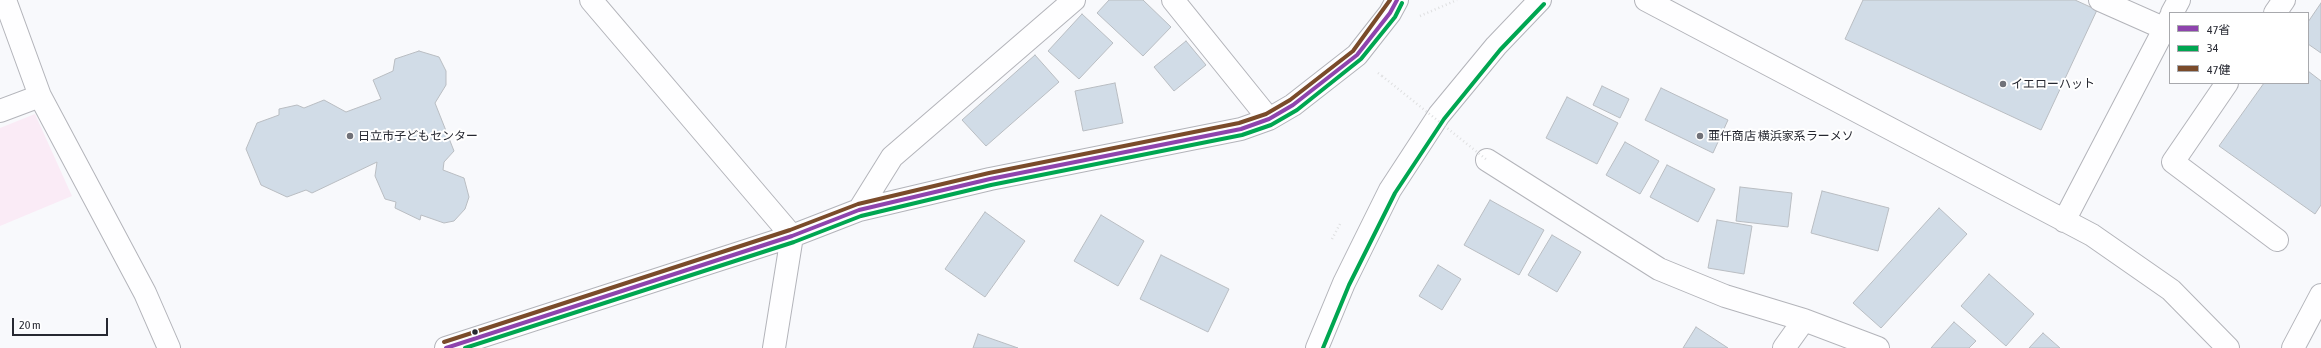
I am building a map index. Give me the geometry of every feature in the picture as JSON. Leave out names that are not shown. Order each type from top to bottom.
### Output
[{"type":"main road","points":[[5,0],[40,96],[145,293],[169,348]]},
{"type":"main road","points":[[591,0],[792,236],[774,348]]},
{"type":"main road","points":[[859,210],[892,157],[1074,0]]},
{"type":"main road","points":[[1173,0],[1269,119]]},
{"type":"main road","points":[[446,348],[792,236],[859,210],[990,179],[1216,136],[1269,119],[1292,105],[1357,55],[1390,13],[1397,0]]},
{"type":"main road","points":[[1317,348],[1344,283],[1390,190],[1439,115],[1496,46],[1540,0]]},
{"type":"main road","points":[[1646,0],[2092,235],[2171,290],[2228,348]]},
{"type":"main road","points":[[2064,221],[2169,23],[2100,0]]},
{"type":"main road","points":[[2174,12],[2179,0]]},
{"type":"main road","points":[[2226,84],[2173,162],[2277,240]]},
{"type":"main road","points":[[0,111],[40,96]]},
{"type":"main road","points":[[1487,160],[1659,269],[1726,296],[1804,320],[1878,348]]},
{"type":"main road","points":[[2293,348],[2321,295]]},
{"type":"main road","points":[[1784,348],[1804,320]]},
{"type":"path","points":[[1382,76],[1487,160]]},
{"type":"shaded area","points":[[35,114],[72,196],[0,226],[0,128]]},
{"type":"building","points":[[1109,0],[1143,0],[1171,27],[1143,56],[1097,13]]},
{"type":"building","name":"イエローハット","points":[[1863,0],[2075,0],[2097,10],[2041,130],[1845,39]]},
{"type":"building","points":[[2321,3],[2321,53],[2309,45],[2309,21]]},
{"type":"building","points":[[1082,14],[1113,43],[1079,79],[1048,51]]},
{"type":"building","points":[[1186,41],[1206,65],[1174,91],[1154,67]]},
{"type":"building","name":"日立市子どもセンター","points":[[419,51],[439,57],[446,71],[446,85],[435,103],[454,151],[444,162],[443,170],[464,178],[469,197],[465,209],[454,221],[444,223],[421,215],[420,220],[395,208],[396,202],[385,199],[375,176],[377,162],[312,193],[306,190],[287,197],[261,185],[246,149],[257,123],[279,115],[279,109],[297,105],[304,108],[324,100],[346,112],[381,99],[373,80],[393,71],[395,59]]},
{"type":"building","points":[[1035,55],[1059,82],[986,146],[962,120]]},
{"type":"building","points":[[2309,72],[2321,81],[2321,205],[2315,214],[2219,146],[2263,84],[2309,84]]},
{"type":"building","points":[[1115,83],[1123,123],[1083,131],[1075,91]]},
{"type":"building","points":[[1602,86],[1629,99],[1620,118],[1593,105]]},
{"type":"building","name":"亜仟商店 横浜家系ラーメソ","points":[[1661,88],[1728,120],[1713,153],[1645,120]]},
{"type":"building","points":[[1567,97],[1618,123],[1597,164],[1546,138]]},
{"type":"building","points":[[1625,142],[1659,161],[1640,194],[1606,175]]},
{"type":"building","points":[[1667,165],[1715,189],[1698,222],[1650,197]]},
{"type":"building","points":[[1740,187],[1792,193],[1788,227],[1736,221]]},
{"type":"building","points":[[1822,191],[1889,208],[1878,251],[1811,233]]},
{"type":"building","points":[[1490,200],[1544,230],[1519,275],[1464,245]]},
{"type":"building","points":[[1939,208],[1967,234],[1881,328],[1853,303]]},
{"type":"building","points":[[985,212],[1025,241],[985,297],[945,269]]},
{"type":"building","points":[[1101,215],[1144,241],[1118,286],[1074,261]]},
{"type":"building","points":[[1717,220],[1752,226],[1744,274],[1708,268]]},
{"type":"building","points":[[1552,235],[1581,252],[1557,292],[1528,275]]},
{"type":"building","points":[[1161,255],[1229,289],[1208,332],[1140,299]]},
{"type":"building","points":[[1438,265],[1461,279],[1442,310],[1419,296]]},
{"type":"building","points":[[1989,274],[2034,314],[2006,346],[1961,306]]},
{"type":"building","points":[[1954,322],[1976,341],[1969,348],[1931,348]]},
{"type":"building","points":[[1696,327],[1728,348],[1683,348]]},
{"type":"building","points":[[2043,333],[2060,348],[2029,348]]},
{"type":"building","points":[[978,334],[1018,348],[973,348]]},
{"type":"transit line","name":"47健","points":[[444,342],[790,230],[858,204],[989,173],[1239,123],[1266,114],[1290,100],[1353,51],[1390,0]]},
{"type":"transit line","name":"47省","points":[[446,348],[792,236],[859,210],[990,179],[1241,129],[1269,119],[1293,105],[1357,55],[1390,13],[1397,0]]},
{"type":"transit line","name":"34","points":[[465,348],[794,242],[861,216],[991,185],[1242,135],[1271,125],[1297,110],[1361,59],[1395,17],[1402,3]]},
{"type":"transit line","name":"34","points":[[1323,348],[1349,285],[1395,193],[1444,119],[1500,50],[1544,4]]},
{"type":"place","name":"イエローハット","points":[[2003,84]]},
{"type":"place","name":"日立市子どもセンター","points":[[350,136]]},
{"type":"place","name":"亜仟商店 横浜家系ラーメソ","points":[[1700,136]]}]
